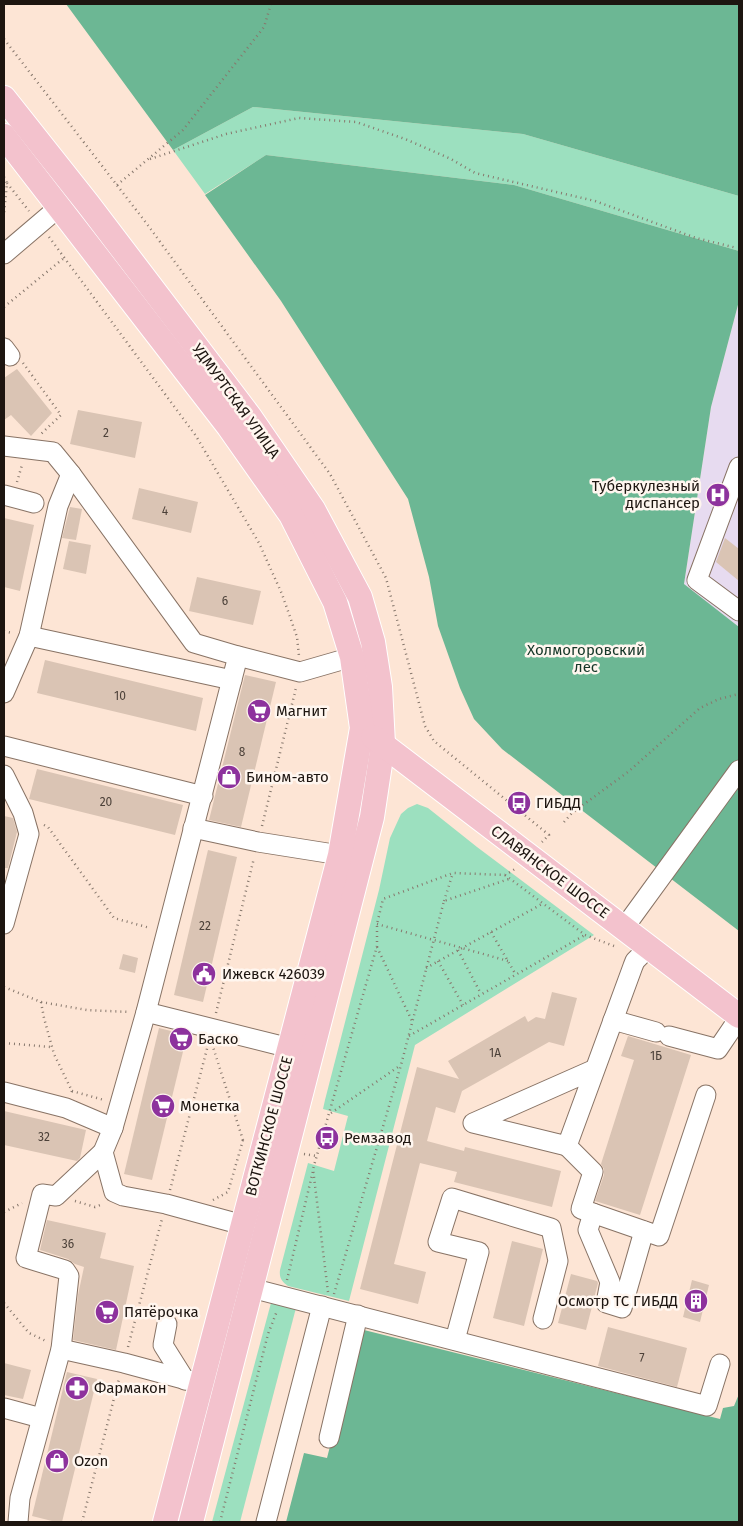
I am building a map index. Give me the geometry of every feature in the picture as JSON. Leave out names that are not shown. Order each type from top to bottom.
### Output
[{"type":"main road","name":"УДМУРТСКАЯ УЛИЦА","points":[[4,98],[78,191],[112,256],[292,515],[335,602],[352,657],[362,728]]},
{"type":"main road","name":"УДМУРТСКАЯ УЛИЦА","points":[[4,136],[58,207],[112,256],[255,424],[313,509],[360,597],[373,642],[380,687],[383,744]]},
{"type":"main road","name":"СЛАВЯНСКОЕ ШОССЕ","points":[[362,728],[739,1017]]},
{"type":"main road","name":"ВОТКИНСКОЕ ШОССЕ","points":[[165,1522],[194,1382],[243,1226],[340,855],[362,728]]},
{"type":"main road","name":"ВОТКИНСКОЕ ШОССЕ","points":[[191,1522],[251,1288],[264,1146],[372,817],[383,744]]},
{"type":"street","points":[[4,254],[78,191]]},
{"type":"street","points":[[4,446],[53,452],[194,643],[300,672],[352,657]]},
{"type":"street","points":[[739,467],[698,580],[739,611]]},
{"type":"street","points":[[4,690],[29,636],[58,506],[71,474]]},
{"type":"street","points":[[8,496],[34,504]]},
{"type":"street","points":[[29,636],[232,680]]},
{"type":"street","points":[[18,1522],[12,1496],[41,1418],[61,1349],[69,1276],[65,1270],[26,1258],[42,1194],[56,1196],[104,1152],[113,1128],[146,1012],[238,656]]},
{"type":"street","points":[[4,746],[203,796]]},
{"type":"street","points":[[624,928],[739,770]]},
{"type":"street","points":[[4,775],[23,813],[29,834],[4,924]]},
{"type":"street","points":[[193,828],[258,842],[340,855]]},
{"type":"street","points":[[567,1146],[635,961],[649,947]]},
{"type":"street","points":[[146,1012],[290,1048]]},
{"type":"street","points":[[613,1020],[718,1049],[739,1017]]},
{"type":"street","points":[[595,1069],[473,1123],[567,1146],[593,1172],[581,1209],[659,1236],[706,1096]]},
{"type":"street","points":[[4,1092],[69,1099],[113,1128]]},
{"type":"street","points":[[104,1152],[114,1192],[123,1196],[166,1204],[243,1226]]},
{"type":"street","points":[[455,1340],[479,1252],[438,1242],[452,1198],[551,1228],[558,1261],[543,1319]]},
{"type":"street","points":[[593,1213],[588,1230],[610,1282],[606,1303],[622,1308],[644,1231]]},
{"type":"street","points":[[251,1288],[707,1406],[720,1364]]},
{"type":"street","points":[[266,1522],[326,1307]]},
{"type":"street","points":[[329,1438],[358,1315]]},
{"type":"street","points":[[167,1324],[163,1345],[194,1382]]},
{"type":"street","points":[[61,1349],[124,1363],[194,1382]]},
{"type":"street","points":[[4,1408],[41,1418]]},
{"type":"path","points":[[117,185],[184,130],[264,27],[271,4]]},
{"type":"path","points":[[150,159],[226,134],[299,118],[356,122],[415,143],[451,159],[475,173],[595,201],[696,238],[737,248]]},
{"type":"path","points":[[4,177],[6,183],[4,214]]},
{"type":"path","points":[[4,307],[64,258],[196,436],[260,542],[282,594],[297,637],[300,672],[212,1028]]},
{"type":"path","points":[[7,352],[22,363],[61,415],[27,448],[8,496]]},
{"type":"path","points":[[564,822],[572,813],[628,772],[700,708],[719,699],[739,694]]},
{"type":"path","points":[[23,813],[48,827],[114,918],[167,932]]},
{"type":"path","points":[[220,1522],[268,1334],[283,1296],[313,1169],[377,946],[377,924],[383,899],[453,873],[505,875],[517,867]]},
{"type":"path","points":[[326,1307],[409,1036],[453,873]]},
{"type":"path","points":[[444,901],[509,879]]},
{"type":"path","points":[[426,968],[542,904]]},
{"type":"path","points":[[377,924],[508,961]]},
{"type":"path","points":[[491,932],[516,975]]},
{"type":"path","points":[[409,1036],[585,935]]},
{"type":"path","points":[[377,946],[412,1021]]},
{"type":"path","points":[[458,950],[482,994]]},
{"type":"path","points":[[438,961],[463,1005]]},
{"type":"path","points":[[4,987],[41,1002],[87,1010],[146,1012]]},
{"type":"path","points":[[41,1002],[54,1054],[69,1099],[120,1105]]},
{"type":"path","points":[[82,1522],[210,1038],[264,1146]]},
{"type":"path","points":[[4,1043],[52,1047]]},
{"type":"path","points":[[330,1114],[400,1065]]},
{"type":"path","points":[[264,1146],[317,1156]]},
{"type":"path","points":[[193,1212],[228,1192],[264,1146]]},
{"type":"path","points":[[313,1169],[326,1307]]},
{"type":"path","points":[[56,1196],[95,1207],[123,1196]]},
{"type":"path","points":[[4,1303],[29,1333],[61,1349]]},
{"type":"shaded area","name":"Туберкулезный диспансер","points":[[739,301],[739,627],[684,584],[711,407]]},
{"type":"green space","points":[[66,4],[739,4],[739,196],[523,134],[253,107],[173,150]]},
{"type":"green space","points":[[253,107],[523,134],[739,196],[739,251],[514,185],[266,155],[205,194],[173,150]]},
{"type":"green space","name":"Холмогоровский лес","points":[[266,155],[514,185],[739,251],[739,301],[711,407],[684,584],[739,627],[739,931],[502,749],[474,719],[460,688],[438,626],[429,577],[408,499],[281,301],[205,195]]},
{"type":"green space","points":[[417,804],[428,808],[594,935],[415,1045],[349,1301],[288,1286],[281,1280],[280,1270],[308,1163],[334,1171],[348,1116],[323,1109],[325,1100],[379,890],[390,838],[401,814]]},
{"type":"green space","points":[[271,1303],[297,1304],[240,1522],[212,1522]]},
{"type":"green space","points":[[360,1329],[720,1419],[723,1408],[734,1406],[739,1394],[739,1522],[286,1522],[304,1453],[327,1458]]},
{"type":"building","points":[[17,369],[52,413],[31,436],[11,415],[4,420],[4,378]]},
{"type":"building","points":[[78,410],[142,422],[135,458],[70,444]]},
{"type":"building","points":[[139,488],[198,502],[191,533],[132,519]]},
{"type":"building","points":[[70,507],[82,509],[76,540],[62,538]]},
{"type":"building","points":[[4,518],[34,525],[20,591],[4,587]]},
{"type":"building","points":[[725,538],[739,549],[739,581],[716,562]]},
{"type":"building","points":[[69,541],[91,545],[86,574],[63,569]]},
{"type":"building","points":[[197,577],[261,591],[253,625],[189,611]]},
{"type":"building","points":[[45,660],[203,698],[196,731],[37,693]]},
{"type":"building","points":[[245,675],[276,682],[241,827],[209,820]]},
{"type":"building","points":[[37,769],[183,805],[175,835],[29,799]]},
{"type":"building","points":[[4,816],[13,818],[17,832],[8,868],[4,868]]},
{"type":"building","points":[[208,850],[237,857],[203,1002],[174,995]]},
{"type":"building","points":[[123,954],[138,958],[135,973],[119,969]]},
{"type":"building","points":[[552,992],[577,998],[564,1046],[549,1042],[462,1091],[455,1113],[436,1107],[427,1141],[464,1151],[465,1147],[561,1171],[552,1207],[454,1182],[457,1172],[420,1163],[394,1264],[426,1272],[418,1304],[360,1289],[417,1067],[459,1079],[448,1061],[525,1016],[528,1022],[536,1017],[545,1019]]},
{"type":"building","points":[[159,1028],[187,1035],[152,1180],[124,1174]]},
{"type":"building","points":[[628,1036],[691,1055],[640,1215],[595,1201],[604,1175],[604,1169],[601,1164],[634,1060],[621,1056]]},
{"type":"building","points":[[4,1111],[86,1130],[80,1158],[77,1161],[4,1145]]},
{"type":"building","points":[[47,1220],[106,1233],[100,1258],[134,1266],[116,1350],[73,1340],[78,1295],[84,1267],[68,1259],[40,1250]]},
{"type":"building","points":[[512,1241],[543,1249],[524,1326],[493,1318]]},
{"type":"building","points":[[571,1274],[597,1281],[598,1283],[586,1330],[558,1323]]},
{"type":"building","name":"Осмотр ТС ГИБДД","points":[[692,1280],[709,1285],[700,1322],[683,1317]]},
{"type":"building","points":[[608,1327],[687,1348],[677,1387],[598,1366]]},
{"type":"building","points":[[4,1363],[31,1370],[23,1399],[4,1395]]},
{"type":"building","points":[[67,1372],[97,1379],[62,1522],[56,1522],[32,1516]]},
{"type":"place","name":"Туберкулезный диспансер","points":[[718,495]]},
{"type":"place","name":"Магнит","points":[[259,711]]},
{"type":"place","name":"Бином-авто","points":[[229,777]]},
{"type":"place","name":"ГИБДД","points":[[519,803]]},
{"type":"place","name":"Ижевск 426039","points":[[204,974]]},
{"type":"place","name":"Баско","points":[[181,1039]]},
{"type":"place","name":"Монетка","points":[[163,1106]]},
{"type":"place","name":"Ремзавод","points":[[327,1138]]},
{"type":"place","name":"Осмотр ТС ГИБДД","points":[[696,1301]]},
{"type":"place","name":"Пятёрочка","points":[[107,1312]]},
{"type":"place","name":"Фармакон","points":[[77,1388]]},
{"type":"place","name":"Ozon","points":[[57,1461]]}]
